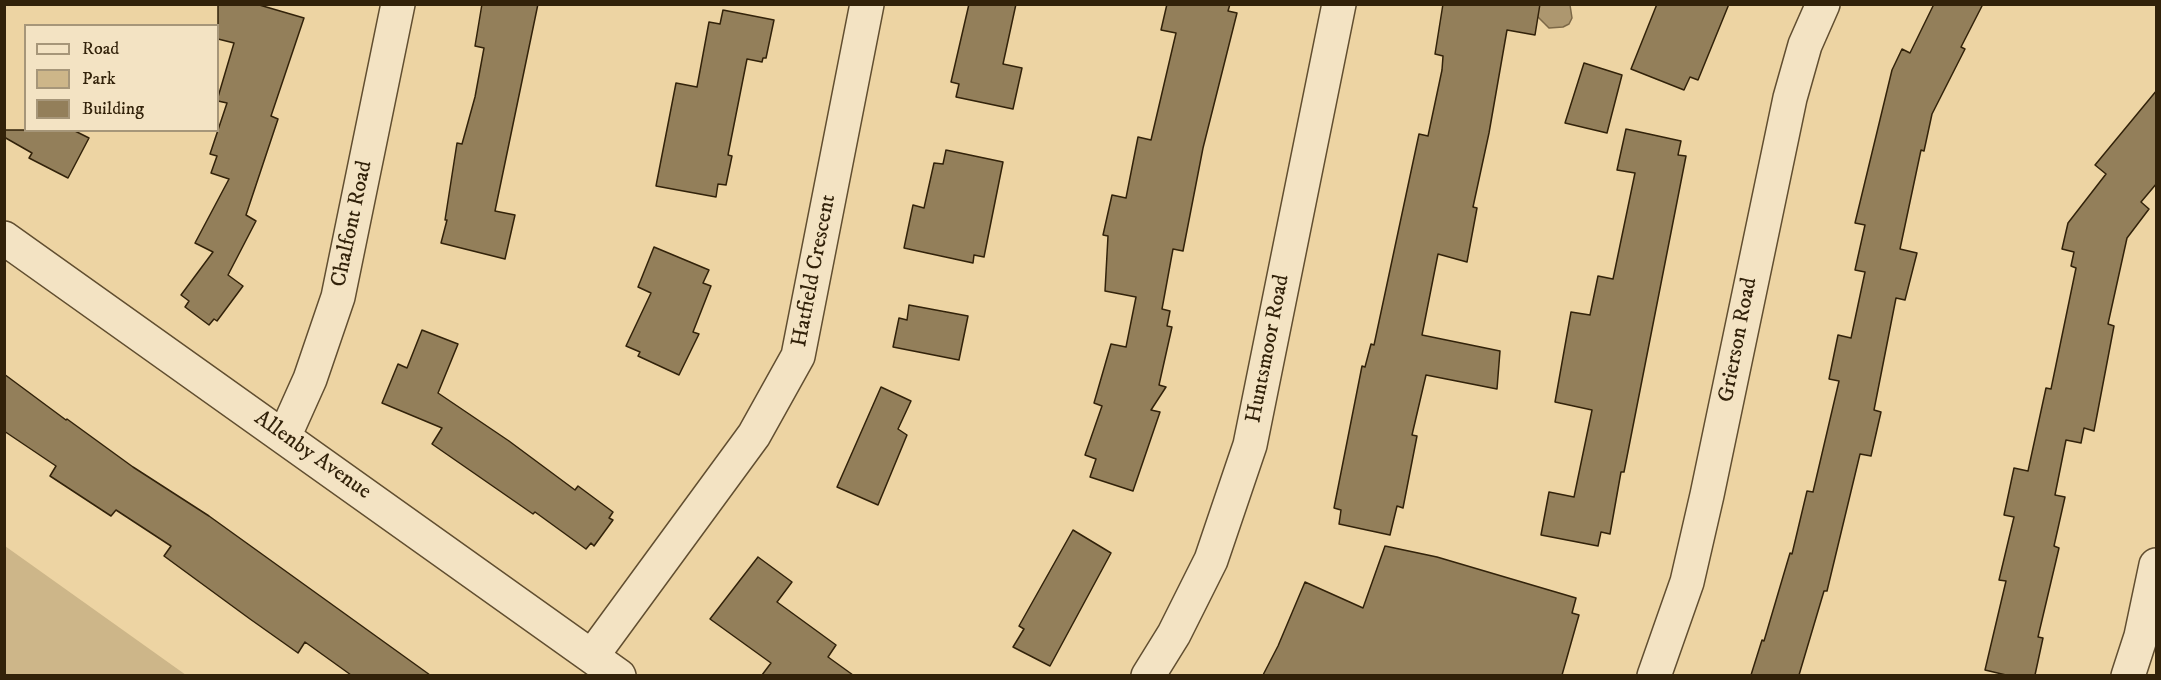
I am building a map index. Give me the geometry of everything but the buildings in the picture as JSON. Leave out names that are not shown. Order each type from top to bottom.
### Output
[{"type":"street","name":"Chalfont Road","points":[[285,437],[310,379],[338,297],[398,4]]},
{"type":"street","name":"Hatfield Crescent","points":[[592,656],[754,435],[798,356],[867,4]]},
{"type":"street","name":"Huntsmoor Road","points":[[1148,675],[1174,634],[1211,560],[1250,445],[1339,4]]},
{"type":"street","name":"Grierson Road","points":[[1654,675],[1687,582],[1790,98],[1805,45],[1823,4]]},
{"type":"street","name":"Allenby Avenue","points":[[4,238],[619,675]]},
{"type":"street","points":[[2128,675],[2141,636],[2157,565]]},
{"type":"green space","points":[[5,546],[186,675],[5,675]]},
{"type":"shaded area","points":[[1517,5],[1570,5],[1572,18],[1569,24],[1563,27],[1549,28],[1538,17]]}]
